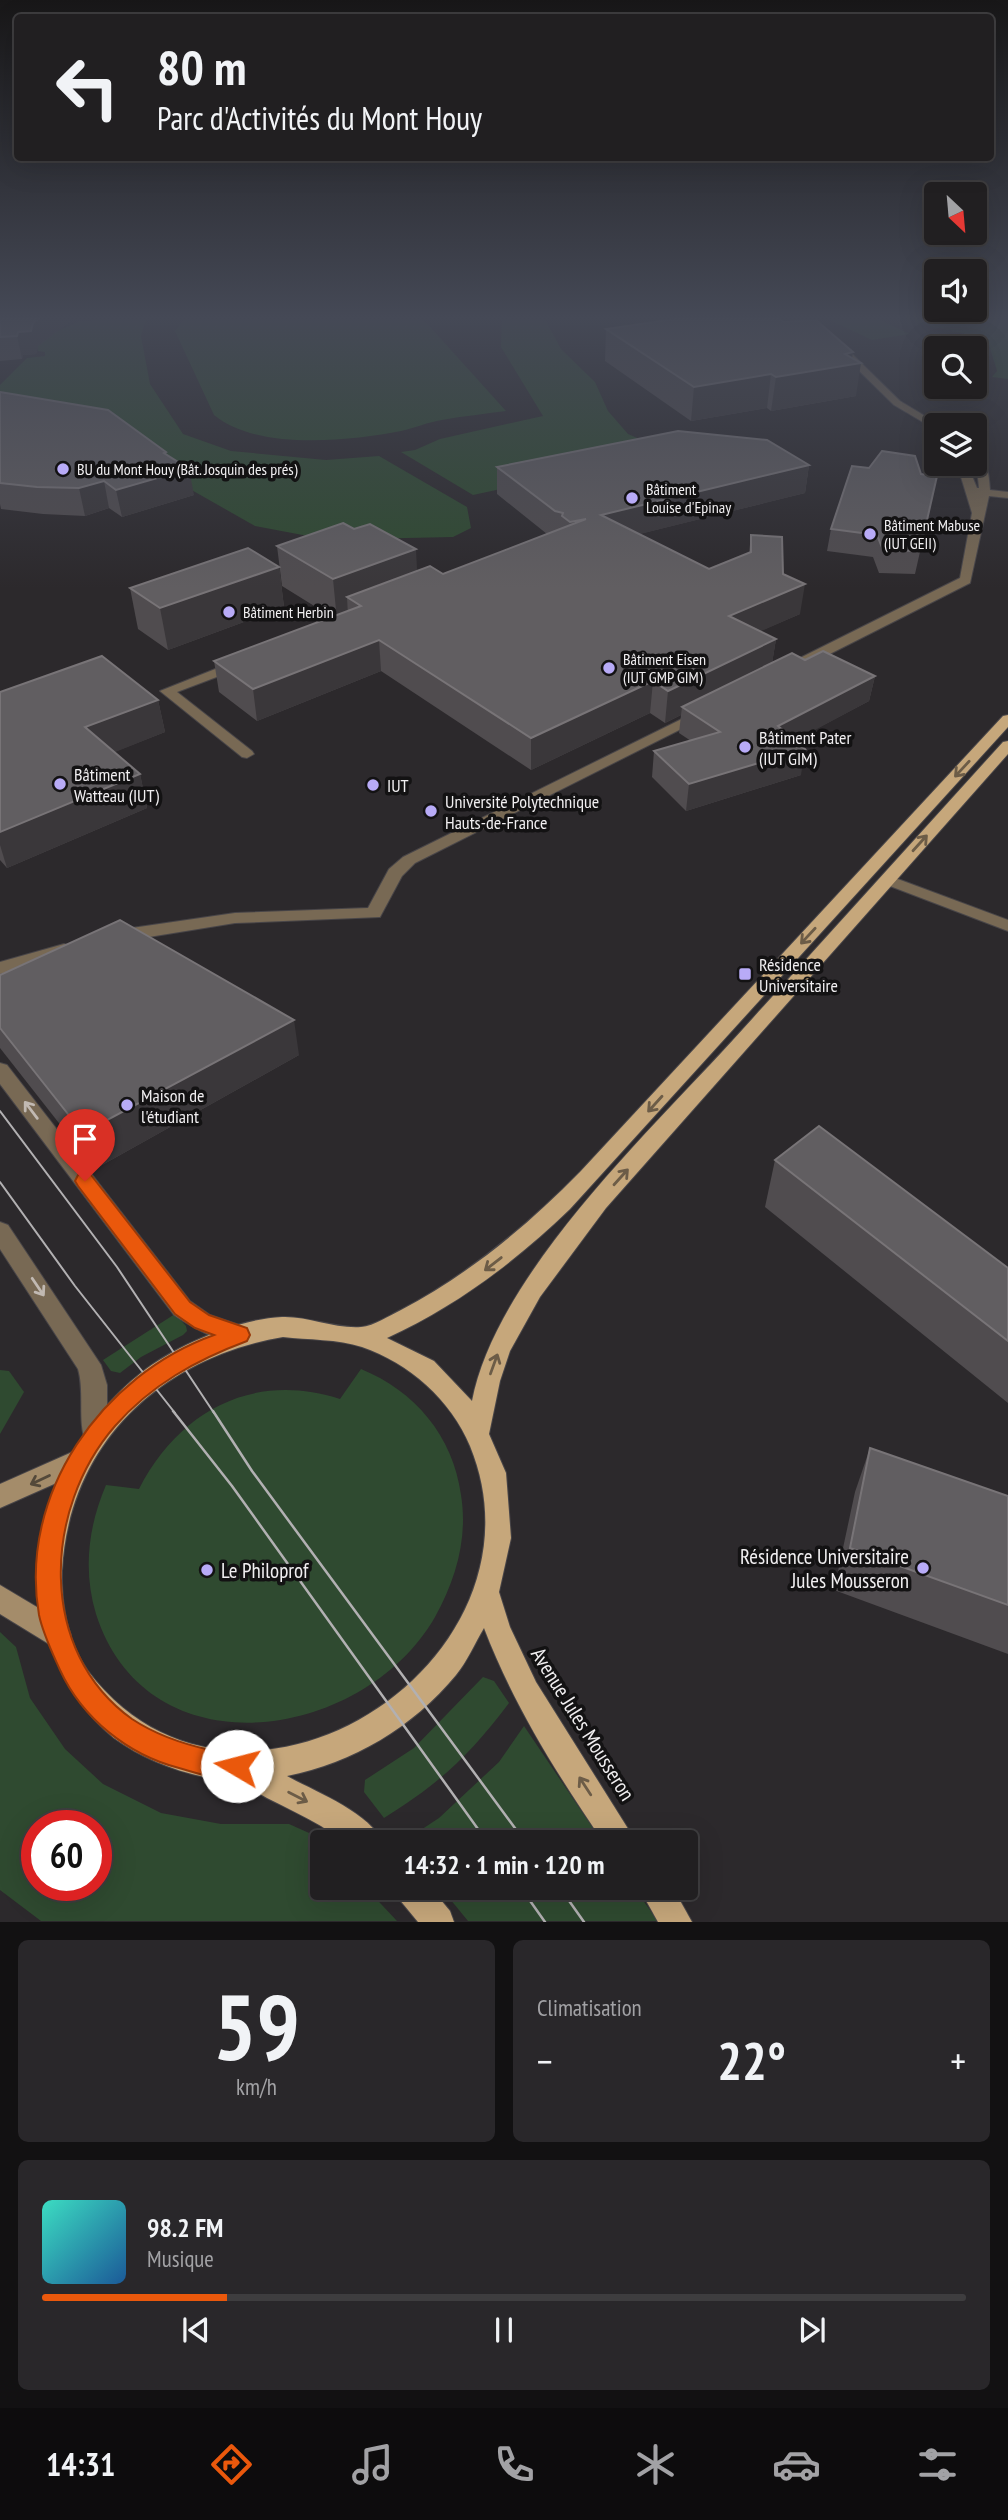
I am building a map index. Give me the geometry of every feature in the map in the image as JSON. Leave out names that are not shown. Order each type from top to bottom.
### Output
[{"type":"main road","points":[[367,1336],[410,1318],[466,1285],[519,1243],[574,1193],[1008,719]]},
{"type":"main road","points":[[479,1430],[488,1381],[499,1348],[523,1304],[609,1190],[1006,750]]},
{"type":"main road","points":[[283,1327],[326,1328],[367,1336],[401,1351],[432,1371],[458,1399],[479,1430],[492,1467],[499,1507],[497,1550],[486,1593],[466,1637],[436,1677],[401,1710],[372,1731],[320,1754],[265,1766],[237,1766],[212,1764],[165,1751],[123,1727],[105,1712],[83,1686],[57,1636],[49,1591],[50,1546],[60,1502],[79,1461],[95,1435],[120,1405],[164,1369],[199,1350],[240,1335],[283,1327]]},
{"type":"main road","points":[[0,1496],[79,1461]]},
{"type":"main road","name":"Avenue Jules Mousseron","points":[[486,1593],[500,1642],[528,1697],[614,1830]]},
{"type":"main road","points":[[0,1598],[57,1636]]},
{"type":"main road","points":[[237,1766],[332,1816],[351,1830]]},
{"type":"main road","points":[[420,1900],[439,1922]]},
{"type":"main road","points":[[662,1900],[677,1922]]},
{"type":"street","points":[[907,409],[924,419]]},
{"type":"street","points":[[966,476],[978,513]]},
{"type":"street","points":[[788,670],[963,583],[968,576],[978,513],[985,488],[982,476]]},
{"type":"street","points":[[970,486],[1008,495]]},
{"type":"street","points":[[985,488],[1008,486]]},
{"type":"street","points":[[247,754],[167,691],[249,660]]},
{"type":"street","points":[[99,941],[235,918],[374,913],[395,873],[409,860],[715,706]]},
{"type":"street","points":[[0,968],[77,946]]},
{"type":"street","points":[[0,1069],[182,1308],[202,1322],[240,1335]]},
{"type":"street","points":[[0,1231],[89,1365],[95,1385],[95,1435]]},
{"type":"lane","points":[[887,880],[1008,926]]},
{"type":"green space","points":[[4,409],[166,409],[183,434],[231,451],[326,460],[379,456],[467,507],[471,528],[453,537],[361,539],[308,536],[255,526],[174,480]]},
{"type":"green space","points":[[211,409],[504,409],[506,411],[437,421],[401,431],[331,440],[279,439],[254,434],[214,415]]},
{"type":"green space","points":[[539,409],[607,409],[628,434],[669,452],[473,495],[401,452],[415,450],[440,439],[543,416]]},
{"type":"green space","points":[[175,1314],[186,1326],[187,1331],[183,1335],[141,1357],[120,1373],[111,1371],[103,1360]]},
{"type":"green space","points":[[361,1369],[398,1390],[428,1418],[450,1454],[457,1474],[463,1511],[461,1542],[449,1588],[435,1617],[402,1659],[359,1692],[310,1713],[258,1722],[207,1718],[160,1700],[122,1665],[96,1614],[90,1582],[89,1549],[95,1517],[106,1485],[139,1489],[175,1438],[197,1419],[222,1404],[249,1395],[278,1390],[308,1392],[340,1399]]},
{"type":"green space","points":[[0,1370],[9,1371],[24,1392],[0,1434]]},
{"type":"green space","points":[[0,1632],[16,1647],[30,1698],[65,1749],[103,1784],[161,1813],[221,1824],[289,1824],[310,1833],[310,1900],[377,1900],[397,1921],[41,1921],[0,1890]]},
{"type":"green space","points":[[483,1677],[494,1681],[509,1703],[467,1753],[438,1780],[384,1818],[364,1792],[365,1780],[414,1748]]},
{"type":"green space","points":[[524,1726],[594,1830],[421,1830],[439,1818],[499,1762]]},
{"type":"green space","points":[[451,1900],[643,1900],[658,1921],[468,1921]]},
{"type":"building","points":[[0,409],[108,410],[189,469],[116,490],[104,481],[79,488],[0,483]]},
{"type":"building","points":[[678,431],[767,440],[809,465],[601,515],[709,569],[751,552],[751,535],[782,537],[783,574],[805,584],[729,616],[776,639],[668,691],[653,681],[531,738],[379,640],[253,689],[214,661],[361,606],[347,597],[430,566],[443,574],[586,519],[570,522],[562,516],[563,513],[555,511],[497,467]]},
{"type":"building","points":[[882,451],[915,456],[921,474],[937,476],[920,551],[883,550],[877,535],[831,529],[852,466],[869,468]]},
{"type":"building","points":[[343,523],[354,529],[370,524],[416,549],[333,579],[277,546]]},
{"type":"building","points":[[248,548],[279,567],[160,608],[130,588]]},
{"type":"building","points":[[823,651],[875,676],[778,726],[805,749],[689,784],[654,751],[720,732],[682,707],[792,653],[805,660]]},
{"type":"building","name":"Bâtiment Watteau (IUT)","points":[[102,656],[158,700],[85,727],[140,774],[0,832],[0,692]]},
{"type":"building","name":"Maison de l'étudiant","points":[[120,920],[294,1020],[83,1133],[0,1028],[0,975]]},
{"type":"building","points":[[819,1126],[1008,1268],[1008,1341],[775,1160]]},
{"type":"building","points":[[870,1448],[1008,1496],[1008,1605],[850,1548]]},
{"type":"tram line","points":[[0,1111],[117,1267],[214,1413]]},
{"type":"tram line","points":[[0,1182],[75,1286],[175,1413]]},
{"type":"tram line","points":[[173,1411],[232,1486],[479,1830]]},
{"type":"tram line","points":[[213,1411],[252,1471],[516,1830]]},
{"type":"tram line","points":[[529,1900],[545,1922]]},
{"type":"tram line","points":[[568,1900],[584,1922]]},
{"type":"place","name":"BU du Mont Houy (Bât. Josquin des prés)","points":[[63,469]]},
{"type":"place","name":"Bâtiment Louise d'Epinay","points":[[632,498]]},
{"type":"place","name":"Bâtiment Mabuse (IUT GEII)","points":[[870,534]]},
{"type":"place","name":"Bâtiment Herbin","points":[[229,612]]},
{"type":"place","name":"Bâtiment Eisen (IUT GMP GIM)","points":[[609,668]]},
{"type":"place","name":"Bâtiment Pater (IUT GIM)","points":[[745,747]]},
{"type":"place","name":"Bâtiment Watteau (IUT)","points":[[60,784]]},
{"type":"place","name":"IUT","points":[[373,785]]},
{"type":"place","name":"Université Polytechnique Hauts-de-France","points":[[431,811]]},
{"type":"place","name":"Résidence Universitaire","points":[[745,974]]},
{"type":"place","name":"Maison de l'étudiant","points":[[127,1105]]},
{"type":"place","name":"Résidence Universitaire Jules Mousseron","points":[[923,1568]]},
{"type":"place","name":"Le Philoprof","points":[[207,1570]]},
{"type":"route","points":[[85,1181],[182,1308],[202,1322],[240,1335],[199,1350],[150,1379],[120,1405],[86,1447],[68,1481],[54,1524],[48,1569],[51,1614],[57,1636],[76,1677],[105,1712],[123,1727],[143,1741],[165,1751],[212,1764],[237,1766]]}]
